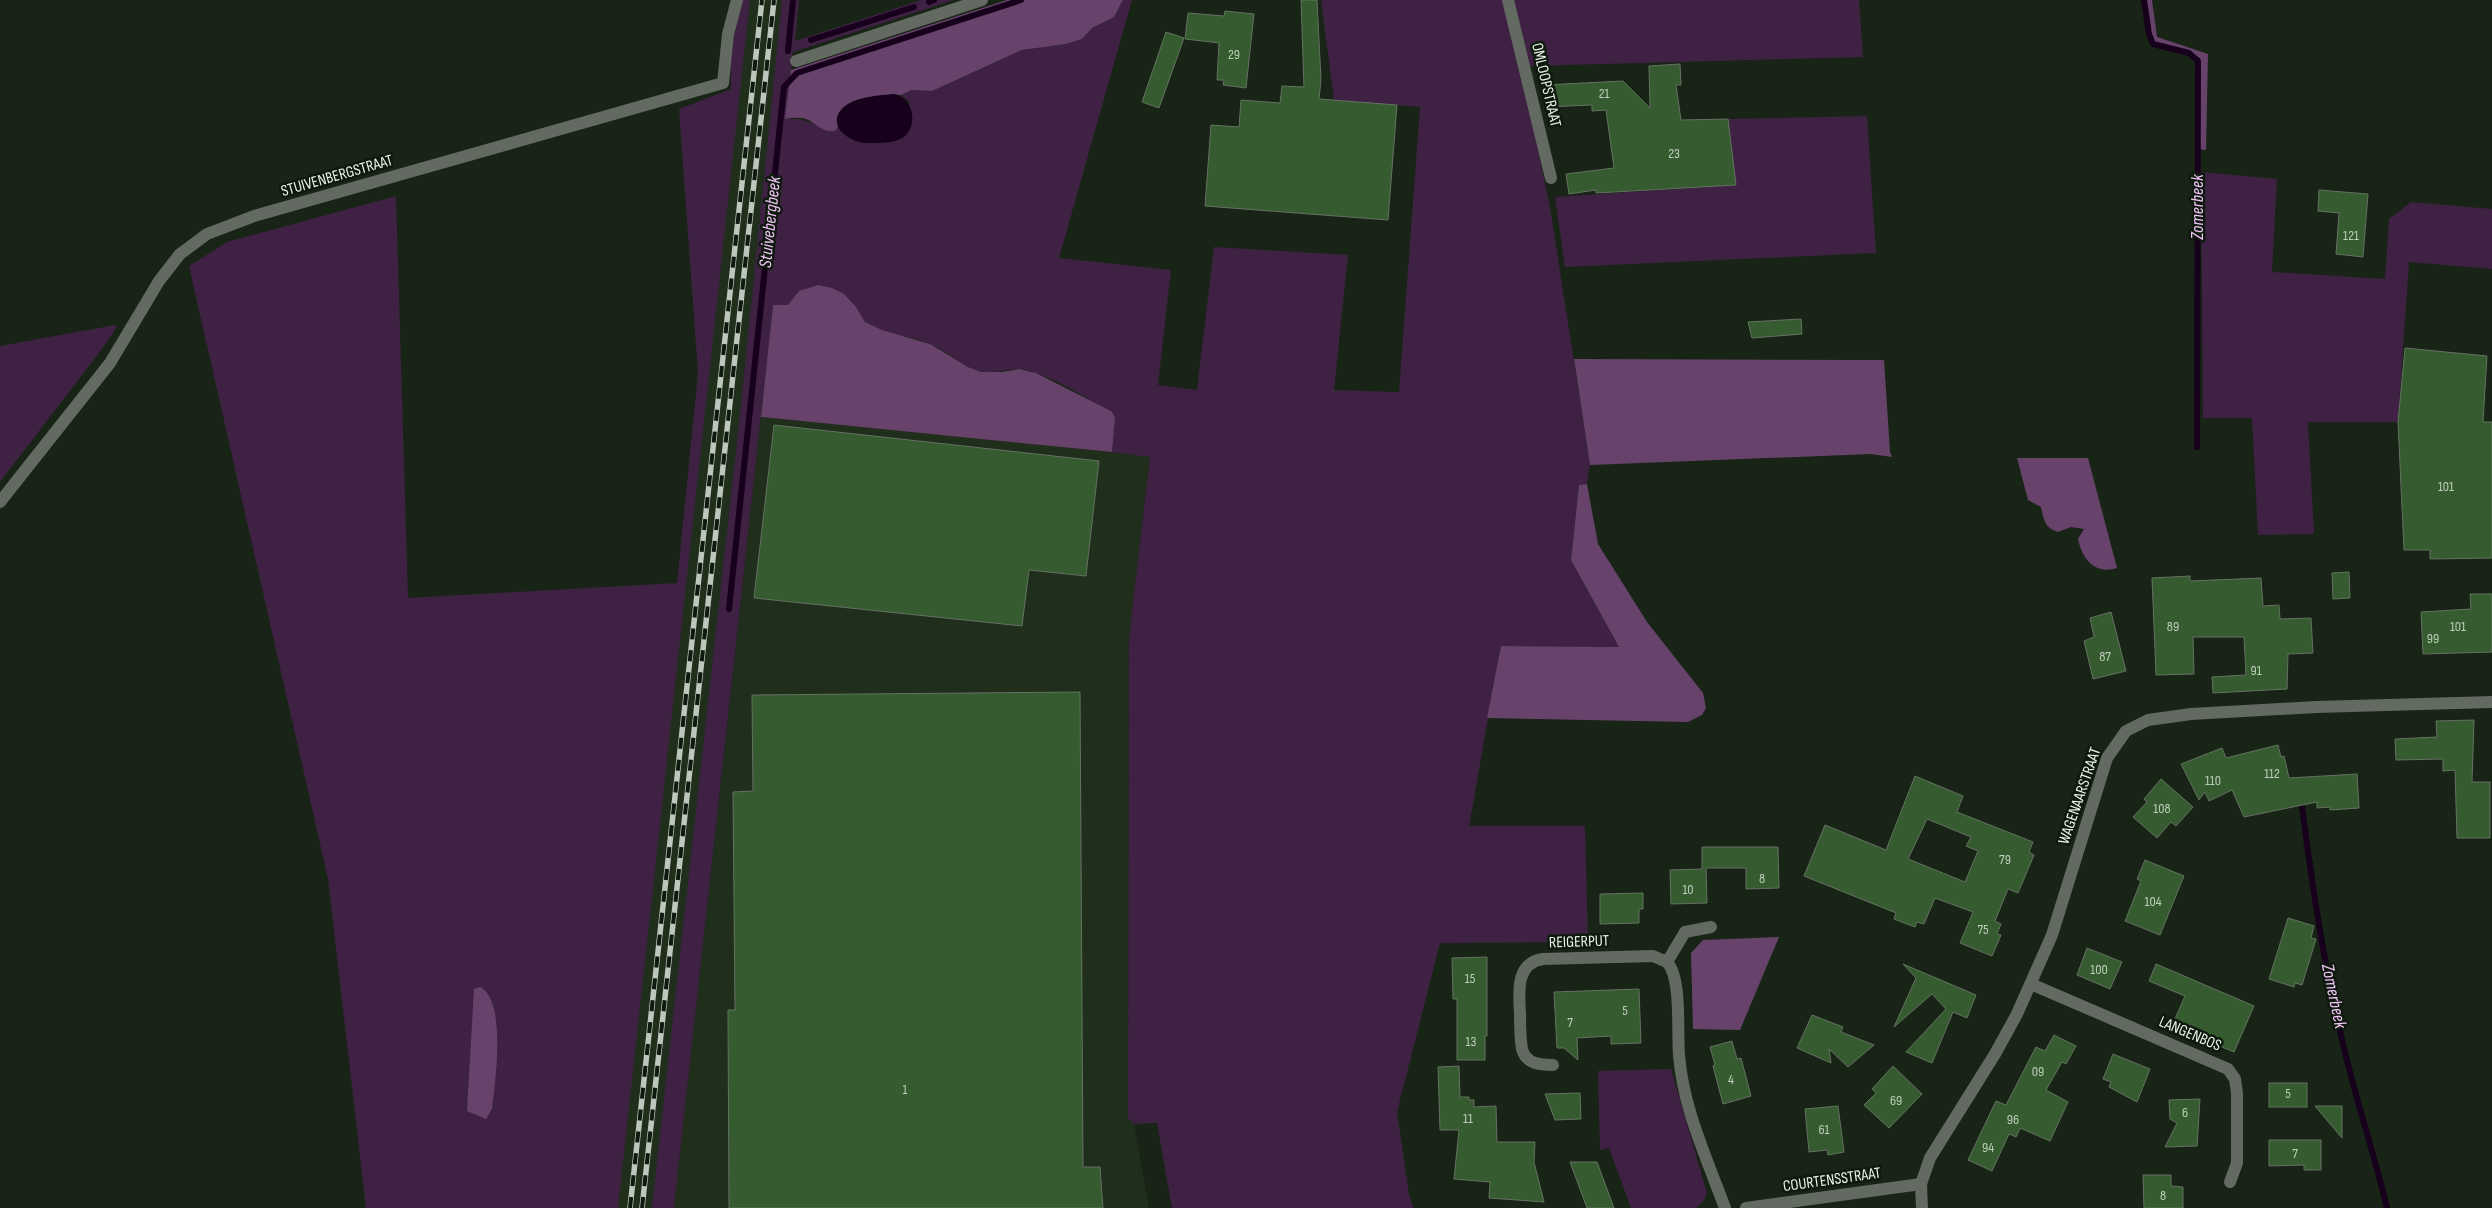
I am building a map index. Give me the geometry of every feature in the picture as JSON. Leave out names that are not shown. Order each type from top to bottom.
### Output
[{"type":"street","name":"STUIVENBERGSTRAAT","points":[[0,502],[110,362],[169,267],[194,243],[222,228],[254,216],[723,84],[728,34],[737,0]]},
{"type":"street","points":[[796,61],[982,0]]},
{"type":"street","name":"OMLOOPSTRAAT","points":[[1508,0],[1551,178]]},
{"type":"street","name":"WAGENAARSTRAAT","points":[[1922,1208],[1921,1184],[1930,1158],[1995,1054],[2031,984],[2052,935],[2107,758],[2120,738],[2132,726],[2148,720],[2191,714],[2492,702]]},
{"type":"street","points":[[1711,927],[1685,932],[1667,962],[1674,976],[1678,1053],[1684,1087],[1697,1132],[1724,1208]]},
{"type":"street","name":"REIGERPUT","points":[[1553,1065],[1532,1062],[1525,1057],[1522,1049],[1519,985],[1524,971],[1530,964],[1543,959],[1648,956],[1667,962]]},
{"type":"street","name":"LANGENBOS","points":[[2031,984],[2228,1069],[2235,1079],[2238,1093],[2237,1163],[2230,1182]]},
{"type":"street","name":"COURTENSSTRAAT","points":[[1746,1208],[1921,1184]]},
{"type":"shaded area","points":[[742,0],[750,0],[618,1208],[366,1208],[328,879],[189,266],[227,242],[396,196],[408,598],[677,583],[698,373],[679,109],[731,89],[731,47]]},
{"type":"shaded area","points":[[749,0],[788,0],[657,1208],[615,1208]]},
{"type":"shaded area","points":[[782,0],[799,0],[795,41],[921,0],[954,0],[793,52],[786,119],[805,121],[835,131],[838,127],[841,132],[912,116],[909,102],[901,95],[911,90],[932,91],[1022,50],[1066,44],[1082,39],[1092,28],[1114,17],[1123,0],[1132,0],[1059,258],[1171,270],[1158,385],[1197,390],[1214,247],[1348,255],[1334,390],[1399,392],[1420,107],[1334,100],[1321,0],[1503,0],[1523,78],[1550,207],[1590,465],[1587,484],[1579,485],[1571,560],[1619,647],[1501,646],[1469,826],[1585,826],[1588,942],[1440,943],[1397,1112],[1409,1194],[1413,1208],[1172,1208],[1157,1123],[1134,1124],[1128,1118],[1129,637],[1150,457],[1112,452],[1115,417],[1095,403],[1056,381],[1020,369],[978,371],[924,342],[882,331],[874,327],[864,320],[856,307],[799,291],[788,305],[773,306],[674,1208],[652,1208],[740,415]]},
{"type":"shaded area","points":[[1007,0],[1123,0],[1114,17],[1092,28],[1082,39],[1066,44],[1022,50],[932,91],[911,90],[901,95],[884,95],[852,102],[838,122],[838,127],[835,131],[826,131],[806,119],[785,119],[791,70]]},
{"type":"shaded area","points":[[1512,0],[1859,0],[1863,57],[1529,66]]},
{"type":"shaded area","points":[[2144,0],[2152,0],[2157,37],[2208,54],[2206,150],[2198,149],[2200,58],[2155,43],[2148,36]]},
{"type":"shaded area","points":[[894,94],[905,100],[912,111],[912,124],[909,131],[901,139],[892,142],[867,143],[853,140],[841,131],[837,119],[839,112],[845,106],[862,99]]},
{"type":"shaded area","points":[[1867,116],[1876,253],[1565,267],[1555,197],[1735,185],[1728,119]]},
{"type":"shaded area","points":[[2201,172],[2277,179],[2272,272],[2385,279],[2389,219],[2411,202],[2492,209],[2492,269],[2409,262],[2398,422],[2308,422],[2314,534],[2258,535],[2252,418],[2203,418]]},
{"type":"shaded area","points":[[818,285],[832,288],[844,294],[856,307],[865,322],[882,330],[930,344],[968,367],[981,372],[1002,372],[1019,369],[1036,373],[1111,411],[1115,417],[1112,452],[761,417],[773,305],[788,305],[799,291]]},
{"type":"shaded area","points":[[115,325],[117,327],[102,349],[0,482],[0,346]]},
{"type":"shaded area","points":[[1574,359],[1884,360],[1890,452],[1892,457],[1871,454],[1590,465]]},
{"type":"shaded area","points":[[761,417],[1150,456],[1129,637],[1128,1118],[1134,1124],[1149,1208],[674,1208]]},
{"type":"shaded area","points":[[2017,458],[2088,458],[2117,568],[2102,569],[2091,564],[2086,559],[2078,539],[2084,529],[2071,527],[2058,532],[2048,526],[2044,520],[2041,507],[2028,500]]},
{"type":"shaded area","points":[[1587,484],[1598,544],[1647,622],[1703,693],[1706,708],[1702,715],[1688,722],[1487,718],[1501,646],[1619,647],[1571,560],[1579,485]]},
{"type":"shaded area","points":[[1779,937],[1740,1030],[1693,1029],[1691,953],[1703,940]]},
{"type":"shaded area","points":[[480,987],[488,995],[494,1008],[497,1044],[492,1109],[486,1119],[467,1111],[474,989]]},
{"type":"shaded area","points":[[1671,1069],[1707,1193],[1704,1201],[1696,1208],[1631,1208],[1609,1148],[1600,1150],[1598,1071]]},
{"type":"building","points":[[1301,0],[1317,0],[1321,80],[1319,99],[1397,105],[1388,220],[1205,206],[1211,125],[1239,127],[1241,100],[1280,103],[1282,86],[1304,87]]},
{"type":"building","points":[[1225,11],[1254,14],[1246,88],[1223,85],[1224,80],[1217,80],[1219,43],[1185,39],[1188,13],[1224,16]]},
{"type":"building","points":[[1166,32],[1184,38],[1159,108],[1142,102]]},
{"type":"building","points":[[1680,64],[1681,85],[1676,85],[1681,120],[1728,119],[1736,185],[1596,193],[1596,190],[1569,194],[1566,174],[1614,168],[1606,110],[1592,111],[1592,105],[1545,107],[1544,85],[1623,81],[1650,108],[1649,66]]},
{"type":"building","points":[[2319,190],[2368,194],[2363,257],[2336,254],[2339,213],[2318,211]]},
{"type":"building","points":[[1801,319],[1802,334],[1752,338],[1748,322]]},
{"type":"building","points":[[2405,348],[2487,356],[2483,422],[2492,422],[2492,558],[2430,559],[2430,550],[2404,550],[2398,422]]},
{"type":"building","points":[[774,425],[1099,461],[1086,576],[1029,570],[1022,626],[754,598]]},
{"type":"building","points":[[2349,572],[2350,598],[2333,599],[2332,573]]},
{"type":"building","points":[[2190,576],[2190,581],[2261,578],[2263,606],[2279,605],[2280,619],[2311,618],[2313,653],[2288,654],[2287,689],[2213,693],[2212,677],[2246,675],[2244,637],[2193,637],[2194,674],[2156,675],[2152,578]]},
{"type":"building","points":[[2470,594],[2492,594],[2492,652],[2423,654],[2421,612],[2471,609]]},
{"type":"building","points":[[2111,612],[2126,671],[2093,679],[2084,641],[2094,637],[2090,618]]},
{"type":"building","points":[[1080,692],[1083,1167],[1100,1167],[1103,1208],[729,1208],[728,1010],[735,1010],[733,792],[753,791],[752,695]]},
{"type":"building","points":[[2474,720],[2472,782],[2490,782],[2490,838],[2457,838],[2455,770],[2443,771],[2443,759],[2396,760],[2395,739],[2437,737],[2436,721]]},
{"type":"building","points":[[2278,745],[2281,757],[2284,756],[2289,778],[2357,774],[2359,808],[2330,810],[2330,807],[2317,808],[2317,802],[2244,817],[2232,790],[2209,801],[2205,792],[2199,800],[2181,764],[2222,748],[2226,758]]},
{"type":"building","points":[[1915,776],[1963,796],[1957,812],[2033,842],[2029,852],[2034,855],[2018,893],[2008,889],[1995,921],[2001,924],[1997,934],[2001,935],[1992,956],[1960,943],[1973,912],[1935,898],[1924,924],[1917,922],[1915,927],[1894,919],[1896,913],[1804,876],[1825,825],[1886,850]],"holes":[[[1927,819],[1971,837],[1966,846],[1978,851],[1965,882],[1908,859]]]},
{"type":"building","points":[[2161,779],[2193,807],[2176,826],[2171,822],[2157,838],[2133,817],[2147,802],[2144,799]]},
{"type":"building","points":[[1702,847],[1778,847],[1779,888],[1746,889],[1746,868],[1706,868],[1707,903],[1671,904],[1670,870],[1702,869]]},
{"type":"building","points":[[2145,860],[2184,876],[2160,935],[2125,921],[2141,881],[2137,879]]},
{"type":"building","points":[[1643,893],[1643,909],[1639,909],[1639,923],[1600,924],[1600,894]]},
{"type":"building","points":[[2288,918],[2314,926],[2311,938],[2316,939],[2302,985],[2295,983],[2294,987],[2269,979]]},
{"type":"building","points":[[2087,948],[2122,962],[2110,989],[2077,975]]},
{"type":"building","points":[[1487,957],[1487,1036],[1485,1036],[1485,1060],[1457,1060],[1457,999],[1453,999],[1452,958]]},
{"type":"building","points":[[1903,964],[1976,995],[1967,1018],[1953,1012],[1932,1063],[1906,1052],[1946,1009],[1932,994],[1894,1027],[1916,978]]},
{"type":"building","points":[[2156,964],[2254,1006],[2234,1052],[2172,1026],[2185,996],[2149,981]]},
{"type":"building","points":[[1639,989],[1641,1043],[1611,1044],[1611,1036],[1577,1038],[1578,1060],[1564,1048],[1557,1048],[1554,992]]},
{"type":"building","points":[[1812,1015],[1843,1027],[1841,1032],[1874,1045],[1848,1067],[1829,1049],[1831,1063],[1797,1048]]},
{"type":"building","points":[[2054,1035],[2076,1046],[2066,1064],[2062,1062],[2046,1090],[2068,1102],[2050,1141],[2020,1128],[2016,1137],[2009,1134],[1992,1171],[1968,1160],[1996,1101],[2006,1105],[2036,1047],[2045,1051]]},
{"type":"building","points":[[1732,1041],[1737,1059],[1741,1058],[1751,1096],[1723,1104],[1710,1047]]},
{"type":"building","points":[[2113,1054],[2150,1069],[2137,1102],[2109,1087],[2111,1082],[2103,1079]]},
{"type":"building","points":[[1459,1066],[1460,1097],[1469,1097],[1469,1100],[1474,1100],[1474,1107],[1496,1106],[1497,1142],[1535,1142],[1534,1162],[1544,1202],[1489,1198],[1490,1182],[1454,1179],[1459,1130],[1440,1130],[1438,1067]]},
{"type":"building","points":[[1893,1066],[1922,1094],[1889,1128],[1864,1105],[1876,1093],[1872,1089]]},
{"type":"building","points":[[2269,1083],[2307,1083],[2307,1107],[2269,1107]]},
{"type":"building","points":[[1580,1093],[1581,1119],[1555,1120],[1545,1094]]},
{"type":"building","points":[[2200,1099],[2197,1146],[2165,1147],[2177,1123],[2170,1119],[2169,1100]]},
{"type":"building","points":[[1838,1106],[1844,1152],[1828,1155],[1827,1150],[1809,1152],[1805,1109]]},
{"type":"building","points":[[2315,1106],[2342,1106],[2342,1138]]},
{"type":"building","points":[[2269,1140],[2321,1140],[2321,1170],[2304,1170],[2304,1165],[2269,1166]]},
{"type":"building","points":[[1570,1162],[1597,1162],[1614,1208],[1587,1208]]},
{"type":"building","points":[[2143,1175],[2171,1175],[2171,1186],[2183,1187],[2183,1208],[2144,1208]]},
{"type":"waterway","points":[[788,51],[793,0]]},
{"type":"waterway","points":[[929,2],[934,0]]},
{"type":"waterway","name":"Stuivebergbeek","points":[[729,609],[784,87],[797,73],[1021,0]]},
{"type":"waterway","name":"Zomerbeek","points":[[2144,0],[2149,34],[2153,44],[2189,53],[2198,61],[2197,447]]},
{"type":"waterway","points":[[811,40],[914,7]]},
{"type":"waterway","name":"Zomerbeek","points":[[2301,799],[2328,974],[2345,1053],[2387,1208]]},
{"type":"railway","points":[[630,1208],[762,0]]},
{"type":"railway","points":[[642,1208],[774,0]]}]
